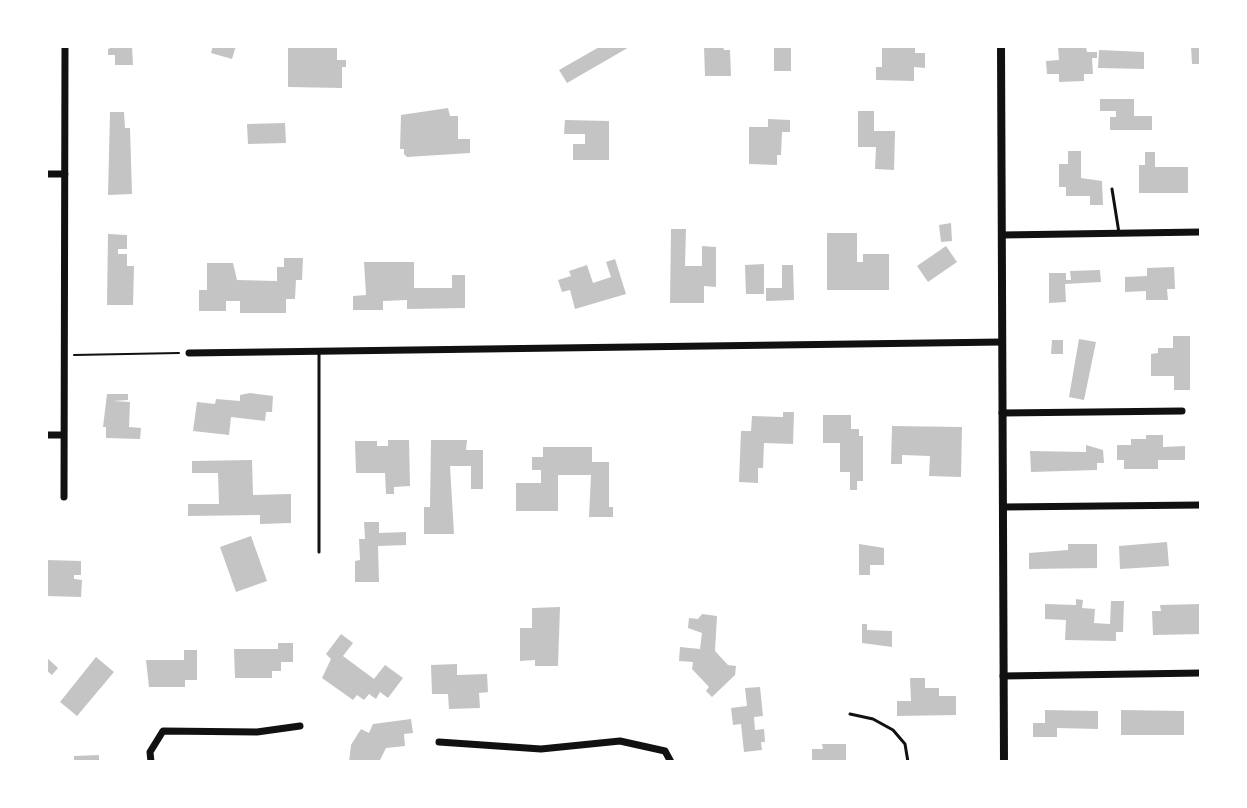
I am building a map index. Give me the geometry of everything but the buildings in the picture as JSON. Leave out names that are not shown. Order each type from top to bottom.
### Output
[{"type":"street","points":[[64,497],[65,46]]},
{"type":"street","points":[[1001,46],[1004,762]]},
{"type":"street","points":[[46,174],[65,174]]},
{"type":"street","points":[[1002,235],[1201,232]]},
{"type":"street","points":[[189,353],[1002,342]]},
{"type":"street","points":[[1002,413],[1182,411]]},
{"type":"street","points":[[46,435],[64,435]]},
{"type":"street","points":[[1004,507],[1201,505]]},
{"type":"street","points":[[1003,676],[1201,673]]},
{"type":"street","points":[[151,762],[150,752],[163,731],[257,732],[300,726]]},
{"type":"street","points":[[439,742],[541,749],[620,741],[665,751],[671,762]]},
{"type":"lane","points":[[1112,189],[1119,233]]},
{"type":"lane","points":[[319,352],[319,552]]},
{"type":"lane","points":[[850,714],[873,719],[893,730],[905,744],[908,762]]},
{"type":"path","points":[[64,355],[189,353]]}]
